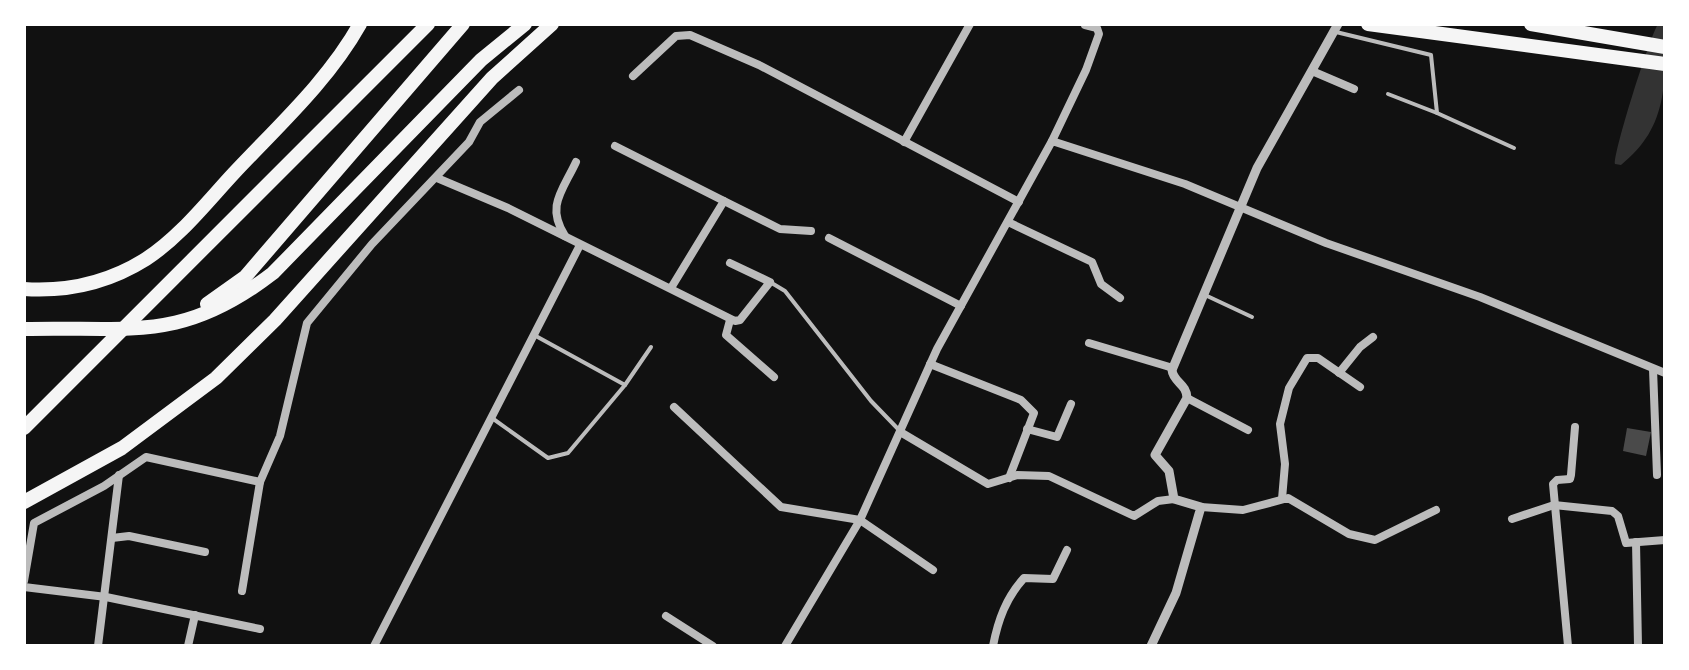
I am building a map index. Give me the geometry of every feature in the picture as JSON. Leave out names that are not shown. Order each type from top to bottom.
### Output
[{"type":"highway","points":[[24,289],[53,291],[90,285],[148,257],[184,226],[325,76],[360,24]]},
{"type":"highway","points":[[24,428],[428,24]]},
{"type":"highway","points":[[152,329],[192,313],[245,277],[463,24]]},
{"type":"highway","points":[[24,329],[152,329],[194,319],[243,296],[273,273],[481,60],[525,24]]},
{"type":"highway","points":[[24,502],[122,448],[216,378],[275,320],[492,78],[552,24]]},
{"type":"highway","points":[[1368,24],[1665,64]]},
{"type":"highway","points":[[1531,24],[1665,47]]},
{"type":"street","points":[[904,142],[970,24]]},
{"type":"street","points":[[785,646],[860,520],[902,433],[930,364],[1052,141],[1086,70],[1099,34],[1097,28],[1085,25]]},
{"type":"street","points":[[1174,499],[1169,471],[1156,458],[1156,451],[1187,398],[1184,386],[1173,377],[1173,368],[1257,168],[1336,28]]},
{"type":"street","points":[[633,76],[676,36],[690,35],[759,65],[1019,202]]},
{"type":"street","points":[[1312,71],[1354,89]]},
{"type":"street","points":[[242,591],[260,482],[280,436],[307,323],[372,244],[469,142],[480,122],[519,90]]},
{"type":"street","points":[[1052,141],[1185,184],[1326,243],[1480,297],[1665,373]]},
{"type":"street","points":[[615,146],[780,229],[811,231]]},
{"type":"street","points":[[566,237],[555,222],[554,210],[576,162]]},
{"type":"street","points":[[437,178],[566,237],[730,320],[740,320],[770,282],[730,263]]},
{"type":"street","points":[[671,288],[724,201]]},
{"type":"street","points":[[1008,222],[1092,262],[1101,284],[1120,298]]},
{"type":"street","points":[[829,238],[961,306]]},
{"type":"street","points":[[374,646],[580,245]]},
{"type":"street","points":[[730,320],[726,335],[774,377]]},
{"type":"street","points":[[1339,373],[1360,347],[1373,337]]},
{"type":"street","points":[[1089,343],[1173,368]]},
{"type":"street","points":[[1282,499],[1285,464],[1279,435],[1289,388],[1307,358],[1318,358],[1360,387]]},
{"type":"street","points":[[930,364],[1021,400],[1034,413],[1009,478]]},
{"type":"street","points":[[1653,369],[1657,475]]},
{"type":"street","points":[[1187,398],[1248,430]]},
{"type":"street","points":[[1027,429],[1057,437],[1071,404]]},
{"type":"street","points":[[674,407],[781,507],[860,520],[933,570]]},
{"type":"street","points":[[1568,646],[1554,481],[1570,479],[1575,427]]},
{"type":"street","points":[[902,433],[981,483],[994,485],[1024,474],[1049,476],[1134,516],[1158,501],[1174,499],[1201,507],[1243,510],[1282,499],[1295,499],[1349,534],[1375,540],[1436,510]]},
{"type":"street","points":[[260,482],[146,457],[34,523],[24,584],[106,597],[260,629]]},
{"type":"street","points":[[98,646],[119,475]]},
{"type":"street","points":[[1512,519],[1554,505],[1616,513],[1624,540],[1665,540]]},
{"type":"street","points":[[1151,646],[1176,593],[1201,507]]},
{"type":"street","points":[[112,538],[129,536],[205,552]]},
{"type":"street","points":[[1636,542],[1638,646]]},
{"type":"street","points":[[993,646],[999,618],[1016,587],[1024,578],[1053,579],[1067,550]]},
{"type":"street","points":[[188,646],[195,615]]},
{"type":"street","points":[[666,616],[713,646]]},
{"type":"lane","points":[[1336,28],[1431,55],[1437,113]]},
{"type":"lane","points":[[1388,94],[1514,148]]},
{"type":"lane","points":[[770,282],[785,291],[871,401],[902,433]]},
{"type":"lane","points":[[1205,295],[1252,317]]},
{"type":"lane","points":[[534,335],[625,385]]},
{"type":"lane","points":[[492,418],[548,458],[558,458],[568,453],[625,385],[651,347]]},
{"type":"shaded area","points":[[1658,24],[1665,24],[1665,64],[1656,118],[1637,150],[1621,165],[1615,164],[1633,94]]},
{"type":"building","points":[[1627,428],[1651,432],[1646,456],[1623,451]]}]
